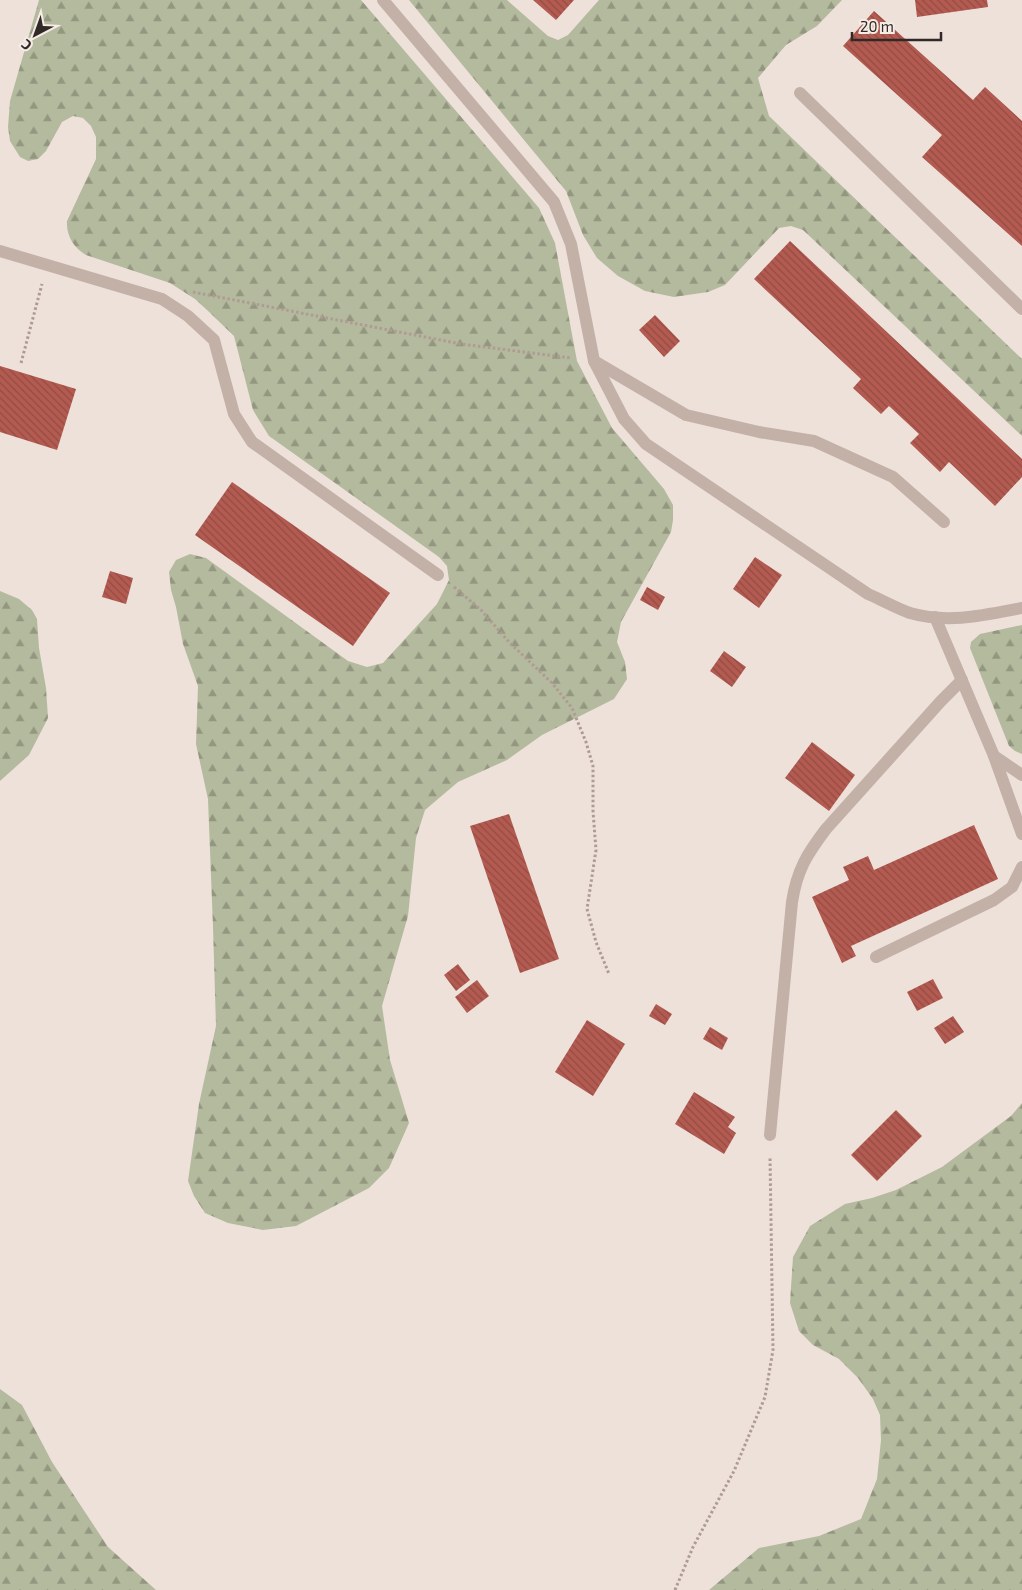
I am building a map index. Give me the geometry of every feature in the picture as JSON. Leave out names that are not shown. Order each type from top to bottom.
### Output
[{"type":"street","points":[[383,0],[554,202],[572,244],[594,361],[624,419],[646,444],[868,594],[910,612],[950,619],[968,618],[1022,608]]},
{"type":"street","points":[[800,93],[1022,309]]},
{"type":"street","points":[[0,251],[162,299],[188,316],[214,340],[234,414],[252,442],[438,575]]},
{"type":"street","points":[[594,361],[686,415],[758,432],[814,441],[893,477],[944,522]]},
{"type":"street","points":[[935,617],[994,756],[1022,834]]},
{"type":"street","points":[[770,1135],[792,902],[795,882],[802,865],[826,829],[962,680]]},
{"type":"street","points":[[994,756],[1022,775]]},
{"type":"street","points":[[876,957],[994,900],[1012,887],[1022,867]]},
{"type":"path","points":[[21,363],[39,302],[46,264]]},
{"type":"path","points":[[162,299],[193,292],[461,344],[594,361]]},
{"type":"path","points":[[438,575],[481,610],[509,642],[552,683],[572,708],[586,742],[593,766],[592,811],[596,850],[587,909],[596,942],[609,974]]},
{"type":"path","points":[[675,1590],[693,1547],[734,1471],[765,1397],[773,1350],[770,1135]]},
{"type":"green space","points":[[39,0],[361,0],[539,208],[555,243],[577,361],[612,428],[664,489],[673,505],[671,532],[621,622],[617,642],[625,662],[627,679],[614,699],[542,735],[507,760],[458,782],[425,810],[416,838],[408,916],[382,1006],[390,1060],[409,1123],[389,1168],[369,1188],[296,1226],[263,1230],[228,1223],[205,1213],[194,1196],[188,1181],[199,1104],[216,1026],[213,927],[208,799],[196,744],[198,686],[183,644],[169,572],[176,560],[190,554],[206,558],[348,661],[367,667],[383,663],[437,604],[449,580],[447,566],[439,557],[269,436],[253,410],[234,336],[195,299],[170,283],[86,255],[74,245],[69,237],[67,221],[96,159],[96,137],[91,126],[83,118],[73,116],[62,122],[46,151],[38,159],[28,161],[20,157],[10,141],[8,127],[10,101]]},
{"type":"green space","points":[[409,0],[507,0],[548,36],[558,40],[568,35],[599,0],[842,0],[817,26],[786,45],[758,78],[769,116],[1022,359],[1022,436],[803,230],[791,226],[779,228],[725,285],[708,292],[674,297],[645,291],[618,276],[597,258],[583,235],[566,191]]},
{"type":"green space","points":[[0,591],[19,599],[32,610],[37,619],[48,718],[29,755],[0,781]]},
{"type":"green space","points":[[1022,625],[1022,754],[1009,746],[970,648],[971,642],[980,634]]},
{"type":"green space","points":[[1022,1103],[1022,1590],[709,1590],[759,1548],[819,1536],[861,1519],[877,1479],[881,1440],[880,1415],[873,1399],[858,1378],[839,1359],[813,1345],[799,1331],[790,1303],[793,1257],[810,1226],[845,1204],[896,1190],[942,1167],[1011,1116]]},
{"type":"green space","points":[[0,1389],[22,1405],[52,1462],[108,1547],[156,1590],[0,1590]]},
{"type":"building","points":[[533,0],[574,0],[556,20]]},
{"type":"building","points":[[915,0],[987,0],[988,7],[917,17]]},
{"type":"building","points":[[874,11],[973,100],[985,87],[1022,121],[1022,246],[922,157],[942,135],[843,46]]},
{"type":"building","points":[[790,241],[1022,459],[1022,477],[995,506],[949,462],[940,472],[910,443],[919,434],[889,406],[881,414],[853,388],[861,379],[754,279]]},
{"type":"building","points":[[655,315],[680,341],[664,357],[639,330]]},
{"type":"building","points":[[0,366],[76,389],[57,450],[0,432]]},
{"type":"building","points":[[232,482],[390,593],[353,646],[195,535]]},
{"type":"building","points":[[755,557],[782,575],[759,608],[733,589]]},
{"type":"building","points":[[110,571],[133,578],[126,604],[102,597]]},
{"type":"building","points":[[647,587],[665,597],[658,610],[640,600]]},
{"type":"building","points":[[724,651],[746,667],[732,687],[710,671]]},
{"type":"building","points":[[812,742],[855,775],[829,811],[785,778]]},
{"type":"building","points":[[509,814],[559,959],[520,973],[470,826]]},
{"type":"building","points":[[974,825],[998,879],[851,946],[856,956],[842,963],[812,897],[849,880],[843,867],[868,856],[874,870]]},
{"type":"building","points":[[458,964],[470,980],[456,991],[444,975]]},
{"type":"building","points":[[933,979],[943,998],[917,1011],[907,992]]},
{"type":"building","points":[[477,980],[489,996],[467,1013],[455,997]]},
{"type":"building","points":[[656,1004],[672,1014],[665,1025],[649,1016]]},
{"type":"building","points":[[953,1016],[964,1032],[945,1044],[934,1028]]},
{"type":"building","points":[[587,1020],[625,1044],[593,1096],[555,1072]]},
{"type":"building","points":[[710,1027],[728,1038],[722,1050],[703,1039]]},
{"type":"building","points":[[694,1092],[735,1117],[728,1127],[736,1133],[724,1154],[675,1124]]},
{"type":"building","points":[[896,1110],[922,1136],[877,1181],[851,1155]]}]
